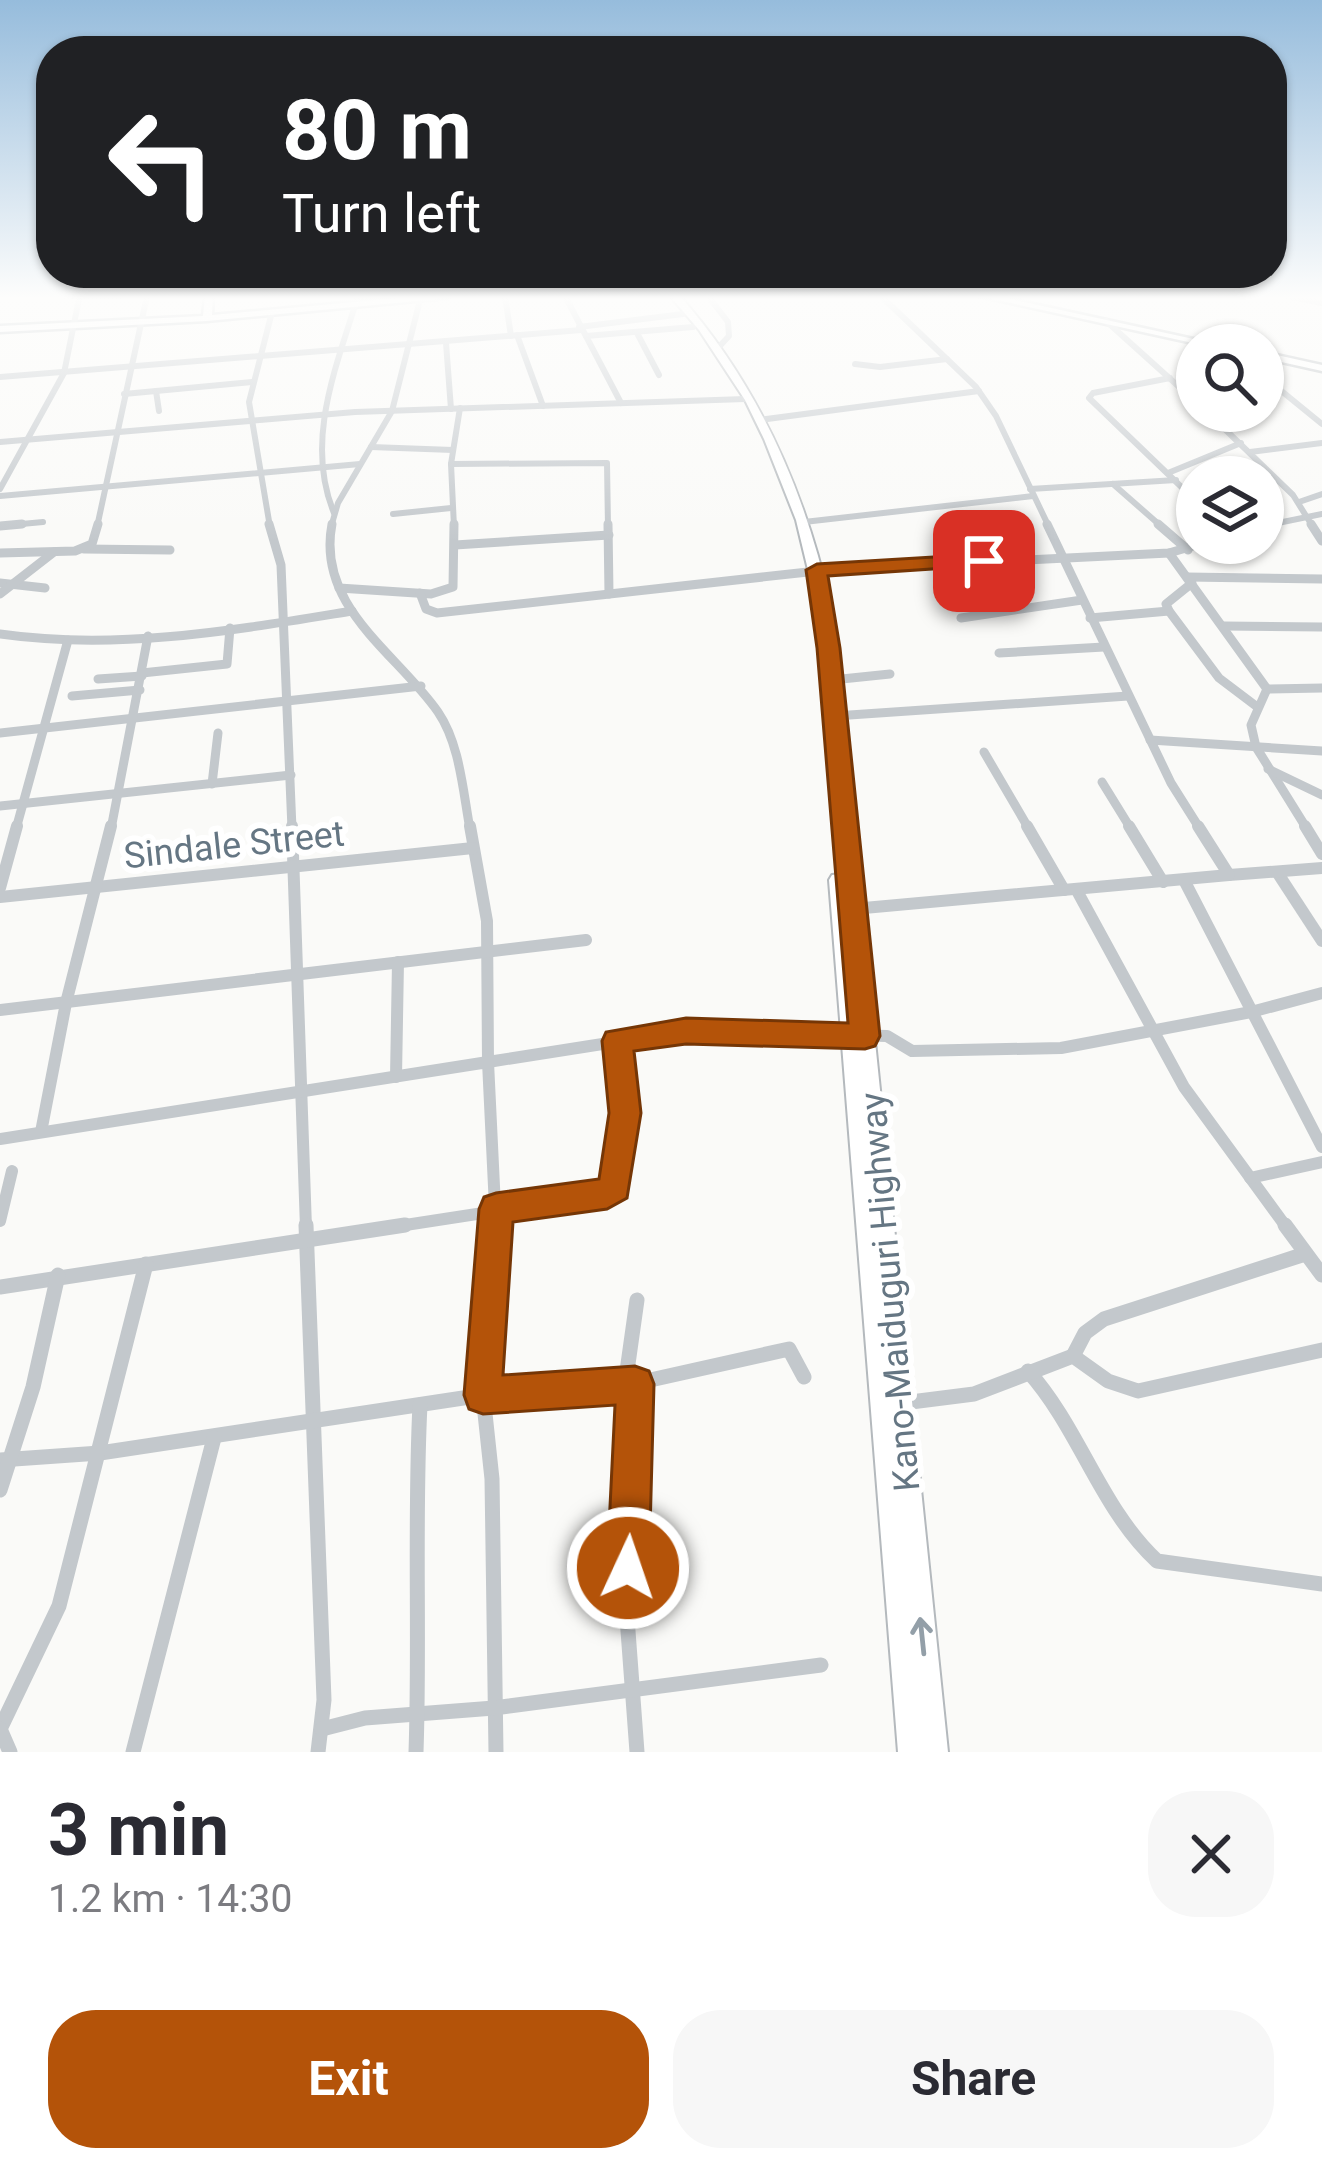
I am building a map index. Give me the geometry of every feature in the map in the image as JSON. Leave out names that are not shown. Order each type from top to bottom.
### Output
[{"type":"highway","name":"Kano-Maiduguri Highway","points":[[728,378],[759,420],[804,522],[832,680],[853,909],[858,1036],[913,1752]]},
{"type":"highway","name":"Kano-Maiduguri Highway","points":[[731,378],[777,473],[812,571],[933,1752]]},
{"type":"street","points":[[0,492],[62,378]]},
{"type":"street","points":[[84,549],[92,544],[109,488],[129,378]]},
{"type":"street","points":[[253,378],[251,420],[272,542],[281,565],[288,701],[304,1091],[310,1423],[322,1620],[318,1752]]},
{"type":"street","points":[[332,378],[322,414],[326,494],[335,514]]},
{"type":"street","points":[[400,378],[392,411],[335,514],[331,562],[352,611],[421,686],[440,715],[456,758],[473,848],[487,951],[496,1209],[483,1395],[492,1479],[496,1752]]},
{"type":"street","points":[[339,588],[439,594],[453,587],[451,464],[456,408],[451,378]]},
{"type":"street","points":[[531,378],[543,406]]},
{"type":"street","points":[[607,378],[621,403]]},
{"type":"street","points":[[966,378],[996,416],[1150,740],[1229,875]]},
{"type":"street","points":[[1176,384],[1170,378],[1093,392],[1089,398],[1176,480]]},
{"type":"street","points":[[124,394],[252,382]]},
{"type":"street","points":[[157,391],[159,411]]},
{"type":"street","points":[[759,420],[979,391]]},
{"type":"street","points":[[1284,393],[1322,424]]},
{"type":"street","points":[[0,442],[322,414],[742,399]]},
{"type":"street","points":[[1228,432],[1299,502],[1307,511],[1305,516]]},
{"type":"street","points":[[804,522],[1172,476],[1211,452],[1240,443]]},
{"type":"street","points":[[1250,452],[1322,443]]},
{"type":"street","points":[[370,447],[453,450]]},
{"type":"street","points":[[451,464],[607,463],[609,594]]},
{"type":"street","points":[[0,492],[109,488],[360,464]]},
{"type":"street","points":[[1113,484],[1176,539]]},
{"type":"street","points":[[1299,502],[1322,494]]},
{"type":"street","points":[[393,514],[451,508]]},
{"type":"street","points":[[1284,521],[1322,514]]},
{"type":"street","points":[[1305,516],[1322,541]]},
{"type":"street","points":[[0,526],[43,522]]},
{"type":"street","points":[[455,545],[609,535]]},
{"type":"street","points":[[0,554],[170,550]]},
{"type":"street","points":[[0,594],[54,552]]},
{"type":"street","points":[[420,593],[426,609],[437,613],[812,571],[1176,552]]},
{"type":"street","points":[[1169,553],[1267,689]]},
{"type":"street","points":[[1256,706],[1219,679],[1166,604],[1189,580],[1322,579]]},
{"type":"street","points":[[0,583],[45,588]]},
{"type":"street","points":[[961,618],[1082,600]]},
{"type":"street","points":[[0,646],[2,634],[68,640],[148,636],[352,611]]},
{"type":"street","points":[[1090,618],[1168,611]]},
{"type":"street","points":[[1224,626],[1322,627]]},
{"type":"street","points":[[98,679],[227,664],[230,628]]},
{"type":"street","points":[[41,1132],[66,1003],[98,888],[135,717],[148,636]]},
{"type":"street","points":[[0,888],[68,640]]},
{"type":"street","points":[[999,653],[1103,647]]},
{"type":"street","points":[[832,680],[890,674]]},
{"type":"street","points":[[0,733],[421,686]]},
{"type":"street","points":[[1267,689],[1322,688]]},
{"type":"street","points":[[1267,689],[1251,725],[1256,747],[1322,854]]},
{"type":"street","points":[[72,696],[140,690]]},
{"type":"street","points":[[835,716],[1128,696]]},
{"type":"street","points":[[212,784],[218,733]]},
{"type":"street","points":[[1150,740],[1322,751]]},
{"type":"street","points":[[984,752],[1070,889],[1184,1087],[1322,1276]]},
{"type":"street","points":[[1265,767],[1322,795]]},
{"type":"street","points":[[0,806],[290,775]]},
{"type":"street","points":[[1102,782],[1162,882]]},
{"type":"street","name":"Sindale Street","points":[[0,897],[473,848]]},
{"type":"street","points":[[853,909],[1322,868]]},
{"type":"street","points":[[1277,872],[1322,941]]},
{"type":"street","points":[[1184,880],[1322,1148]]},
{"type":"street","points":[[0,1010],[586,940]]},
{"type":"street","points":[[396,1077],[398,962]]},
{"type":"street","points":[[0,1139],[686,1031],[886,1036],[912,1051],[1061,1048],[1251,1012],[1322,993]]},
{"type":"street","points":[[0,1287],[607,1194],[615,1187],[625,1113],[617,1041]]},
{"type":"street","points":[[1250,1178],[1322,1162]]},
{"type":"street","points":[[0,1221],[12,1172]]},
{"type":"street","points":[[900,1404],[974,1394],[1073,1356],[1085,1333],[1104,1319],[1306,1254]]},
{"type":"street","points":[[10,1752],[0,1729],[36,1663],[59,1606],[146,1264]]},
{"type":"street","points":[[0,1490],[5,1460],[33,1387],[58,1275]]},
{"type":"street","points":[[637,1300],[627,1372],[635,1384],[626,1604],[637,1752]]},
{"type":"street","points":[[5,1460],[214,1438],[483,1395],[635,1384],[789,1349],[804,1377]]},
{"type":"street","points":[[1073,1356],[1108,1381],[1138,1391],[1322,1350]]},
{"type":"street","points":[[1028,1371],[1064,1412],[1137,1546],[1157,1562],[1322,1584]]},
{"type":"street","points":[[416,1752],[414,1527],[421,1405]]},
{"type":"street","points":[[133,1752],[214,1438]]},
{"type":"street","points":[[322,1729],[365,1718],[494,1708],[632,1686],[821,1665]]},
{"type":"route","points":[[628,1568],[635,1384],[483,1395],[496,1209],[607,1194],[615,1187],[625,1113],[617,1041],[686,1031],[865,1036],[829,648],[817,570],[984,561]]}]
